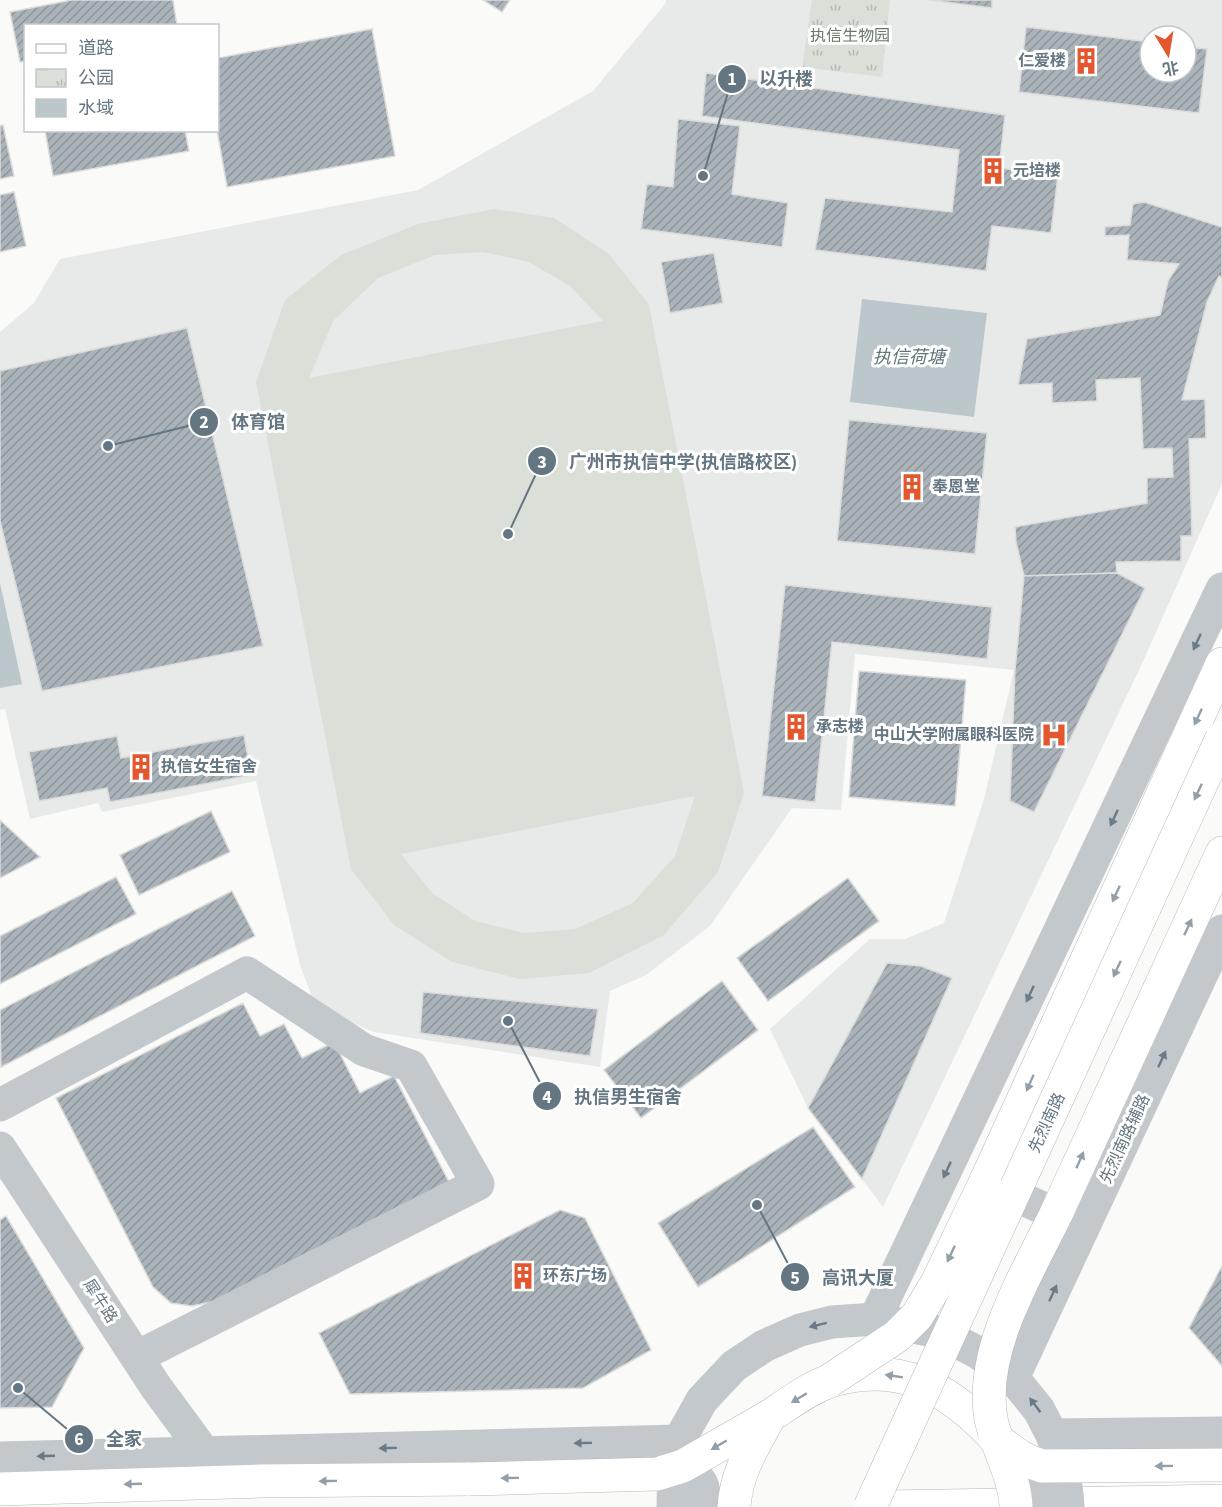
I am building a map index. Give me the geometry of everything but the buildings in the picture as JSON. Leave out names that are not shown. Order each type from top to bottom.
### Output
[{"type":"main road","points":[[0,1489],[657,1474],[681,1453],[770,1416],[799,1397],[829,1382],[897,1336],[917,1316],[937,1283],[1222,664]]},
{"type":"main road","name":"先烈南路","points":[[870,1507],[1222,738]]},
{"type":"main road","name":"先烈南路","points":[[893,1507],[1222,791]]},
{"type":"main road","points":[[1016,1507],[1009,1470],[995,1438],[991,1417],[990,1396],[995,1351],[1021,1287],[1222,853]]},
{"type":"main road","points":[[829,1382],[865,1375],[884,1375],[928,1385],[943,1392],[971,1412],[995,1438],[1017,1455],[1030,1463],[1042,1466],[1222,1466]]},
{"type":"main road","points":[[734,1507],[742,1467],[770,1416]]},
{"type":"main road","points":[[886,1507],[1222,1501]]},
{"type":"street","points":[[876,1319],[1222,589]]},
{"type":"street","name":"先烈南路辅路","points":[[1013,1378],[1222,931]]},
{"type":"street","points":[[0,1105],[247,973],[364,1050],[411,1066],[478,1184],[137,1357]]},
{"type":"street","name":"犀牛路","points":[[0,1148],[137,1357],[203,1451]]},
{"type":"street","points":[[985,1183],[1056,1214]]},
{"type":"street","points":[[673,1507],[674,1457],[681,1453],[702,1400],[734,1366],[764,1346],[800,1330],[832,1322],[876,1319],[938,1332],[977,1352],[1013,1378],[1039,1410],[1052,1435],[1061,1459],[1068,1507]]},
{"type":"street","points":[[1052,1435],[1222,1432]]},
{"type":"street","points":[[0,1458],[203,1451],[681,1453]]},
{"type":"street","points":[[681,1453],[699,1478],[705,1492],[705,1507]]},
{"type":"street","points":[[1036,1507],[1042,1466]]},
{"type":"shaded area","points":[[666,0],[1222,0],[1222,484],[1140,668],[883,1207],[808,1108],[770,1029],[870,939],[905,939],[944,923],[984,799],[1014,670],[855,654],[841,810],[792,808],[710,926],[646,975],[610,991],[600,1067],[374,1032],[316,1008],[300,965],[256,781],[102,812],[98,803],[30,819],[5,709],[0,710],[0,332],[34,303],[60,259],[418,190],[593,91]]},
{"type":"green space","name":"执信生物园","points":[[812,0],[890,0],[882,77],[802,67]]},
{"type":"green space","points":[[494,209],[554,218],[609,254],[649,305],[744,793],[718,872],[664,935],[589,973],[520,979],[452,962],[394,925],[351,869],[256,382],[285,300],[341,255],[418,224]],"holes":[[[483,252],[529,262],[570,286],[603,321],[309,378],[333,321],[378,278],[435,255]],[[695,796],[675,856],[633,903],[575,929],[524,933],[475,921],[432,893],[401,854]]]},
{"type":"water","name":"执信荷塘","points":[[862,299],[987,313],[974,417],[850,402]]},
{"type":"water","points":[[0,583],[22,684],[0,688]]},
{"type":"place","name":"仁爱楼","points":[[1086,61]]},
{"type":"place","name":"元培楼","points":[[993,171]]},
{"type":"place","name":"以升楼","points":[[703,176]]},
{"type":"place","name":"体育馆","points":[[108,446]]},
{"type":"place","name":"奉恩堂","points":[[912,487]]},
{"type":"place","name":"广州市执信中学(执信路校区)","points":[[508,534]]},
{"type":"place","name":"承志楼","points":[[796,727]]},
{"type":"place","name":"中山大学附属眼科医院","points":[[1054,735]]},
{"type":"place","name":"执信女生宿舍","points":[[141,767]]},
{"type":"place","name":"执信男生宿舍","points":[[508,1021]]},
{"type":"place","name":"高讯大厦","points":[[757,1205]]},
{"type":"place","name":"环东广场","points":[[523,1276]]},
{"type":"place","name":"全家","points":[[18,1388]]}]
